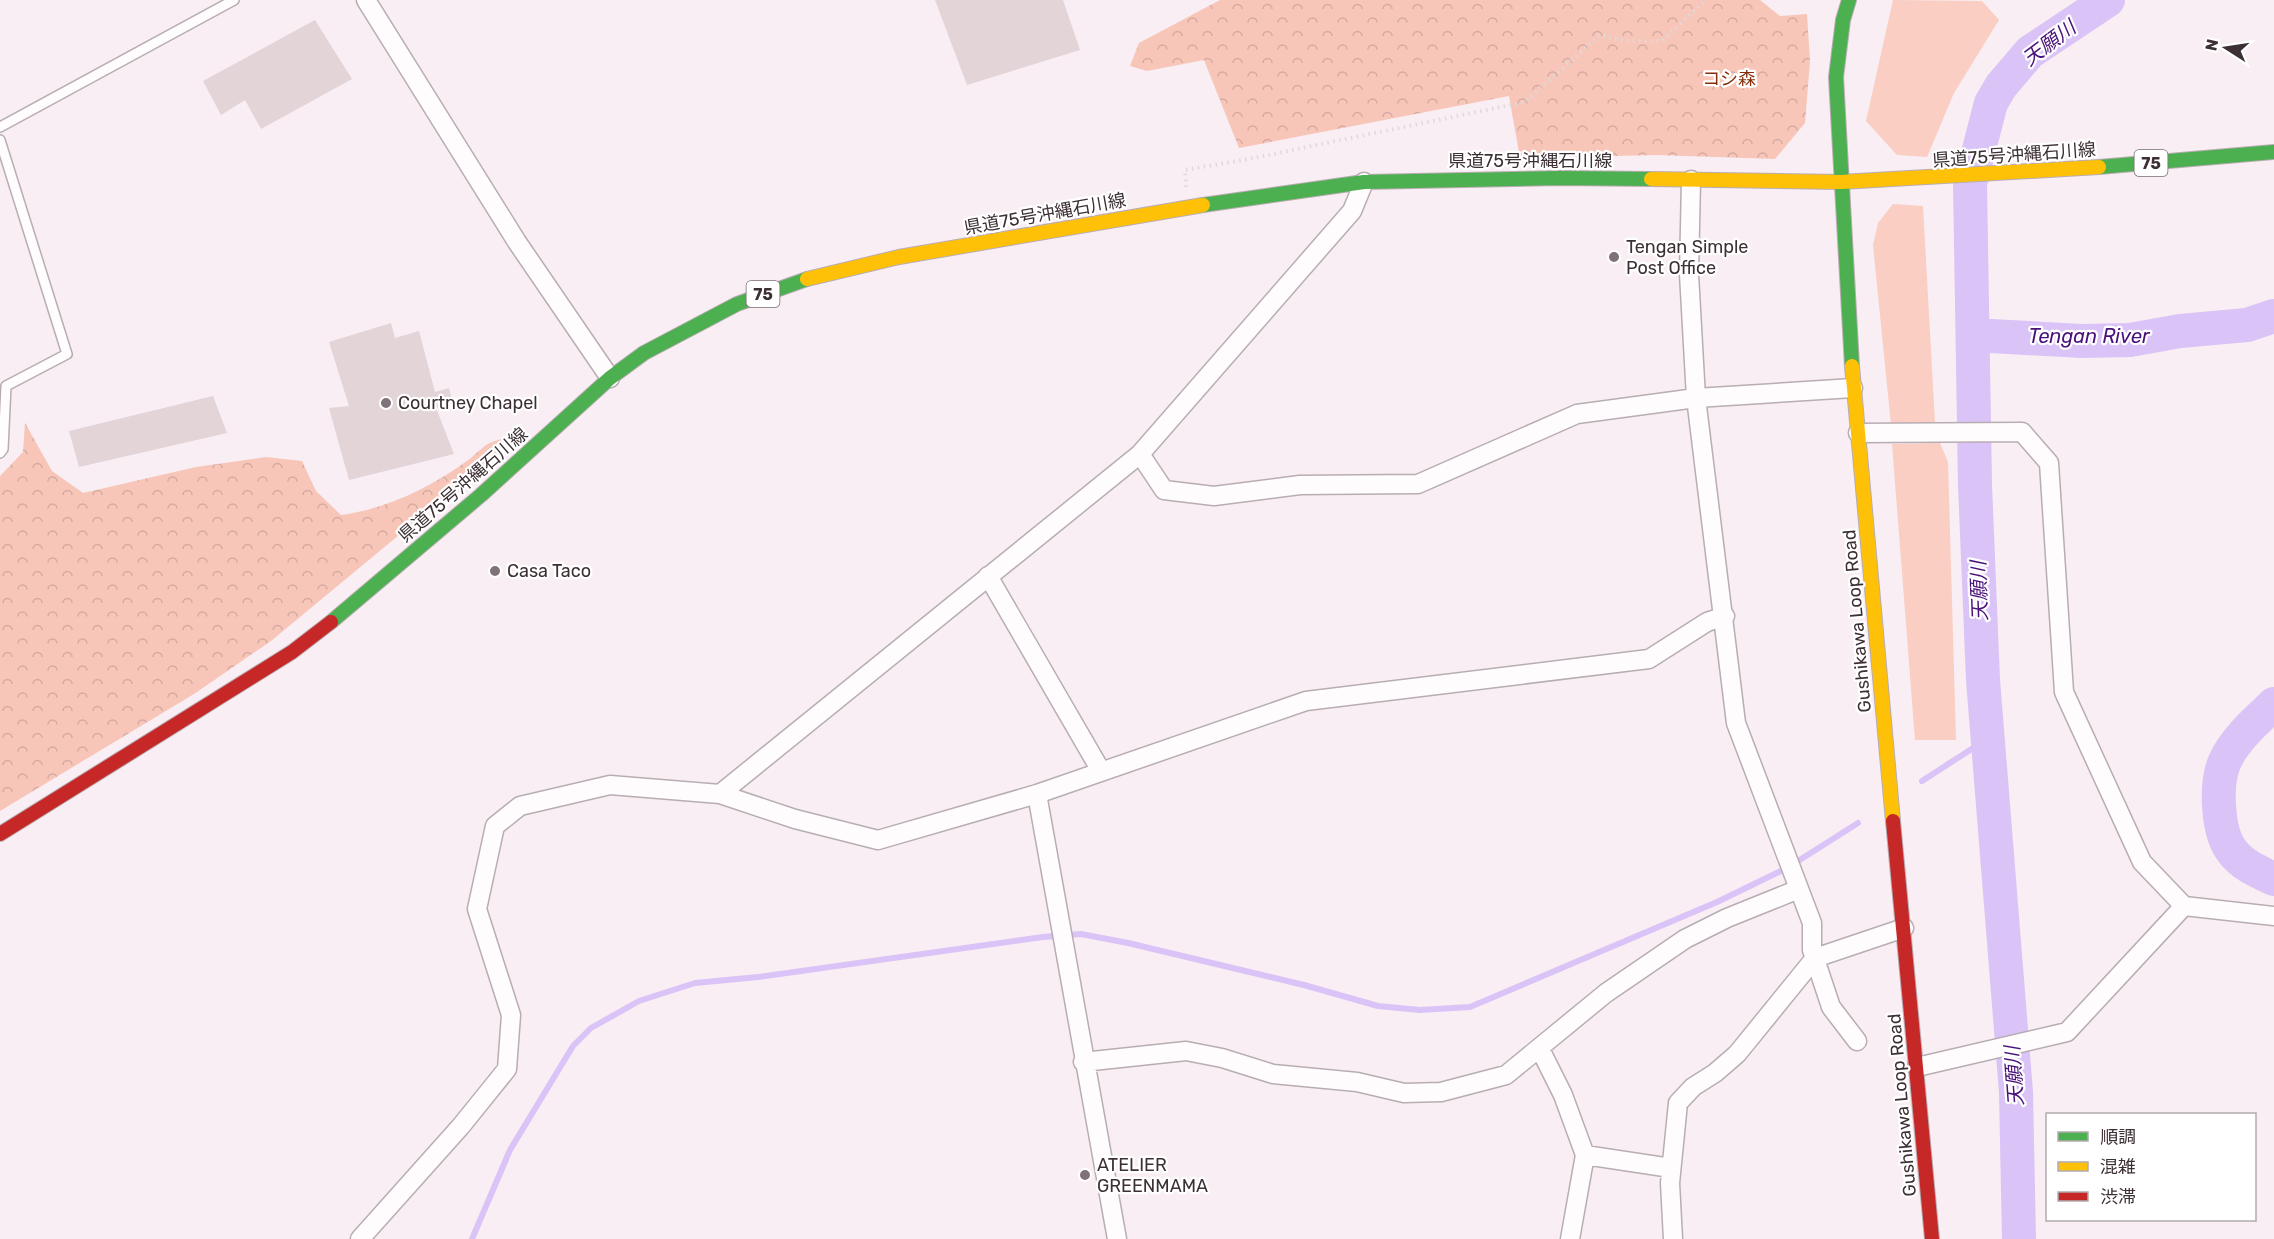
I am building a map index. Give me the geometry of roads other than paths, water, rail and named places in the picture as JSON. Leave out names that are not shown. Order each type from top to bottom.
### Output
[{"type":"main road","name":"Gushikawa Loop Road","points":[[1849,0],[1843,20],[1836,77],[1853,388],[1932,1239]]},
{"type":"main road","name":"県道75号沖縄石川線","points":[[0,834],[220,699],[300,646],[342,614],[481,495],[610,378],[644,352],[706,318],[777,288],[825,273],[899,257],[1187,208],[1364,182],[1561,178],[1841,182],[2028,173],[2274,152]]},
{"type":"street","points":[[366,0],[517,242],[610,378]]},
{"type":"street","points":[[1691,180],[1689,274],[1696,398],[1725,616],[1736,723],[1812,923],[1812,950],[1831,1007],[1857,1041]]},
{"type":"street","points":[[720,794],[1140,454],[1352,211],[1364,182]]},
{"type":"street","points":[[1140,454],[1164,490],[1214,496],[1300,484],[1418,484],[1578,414],[1696,398],[1853,388]]},
{"type":"street","points":[[1858,433],[2022,432],[2049,463],[2064,692],[2142,862],[2184,906],[2274,916]]},
{"type":"street","points":[[988,576],[1101,771]]},
{"type":"street","points":[[360,1239],[461,1126],[507,1069],[511,1015],[477,909],[495,826],[520,806],[610,785],[720,794],[795,819],[878,840],[1037,794],[1306,701],[1649,659],[1707,622],[1725,616]]},
{"type":"street","points":[[1037,794],[1083,1062],[1117,1239]]},
{"type":"street","points":[[1083,1062],[1186,1051],[1222,1058],[1273,1074],[1357,1082],[1404,1093],[1441,1092],[1506,1075],[1606,993],[1685,939],[1727,918],[1799,889]]},
{"type":"street","points":[[1917,1067],[2067,1032],[2184,906]]},
{"type":"street","points":[[1673,1239],[1671,1168],[1678,1103],[1693,1087],[1716,1073],[1737,1054],[1815,958],[1904,928]]},
{"type":"street","points":[[1540,1049],[1563,1095],[1585,1155],[1570,1239]]},
{"type":"street","points":[[1585,1155],[1671,1168]]},
{"type":"lane","points":[[0,127],[234,0]]},
{"type":"lane","points":[[0,140],[68,354],[6,386],[3,449],[0,453]]},
{"type":"waterway","name":"天願川","points":[[2019,1239],[2016,1092],[1983,680],[1975,485],[1970,184],[1991,103],[2001,86],[2030,52],[2108,0]]},
{"type":"waterway","name":"Tengan River","points":[[1973,335],[2082,341],[2130,340],[2180,331],[2247,325],[2274,316]]},
{"type":"waterway","name":"Tengan River","points":[[2274,704],[2247,730],[2229,753],[2222,770],[2219,794],[2223,832],[2232,851],[2246,864],[2274,879]]},
{"type":"waterway","points":[[1922,781],[1987,739]]},
{"type":"waterway","points":[[472,1239],[510,1150],[573,1046],[591,1028],[639,1001],[695,983],[758,977],[1043,937],[1081,934],[1304,985],[1378,1006],[1420,1010],[1470,1007],[1717,902],[1787,868],[1858,823]]},
{"type":"place","name":"Tengan Simple Post Office","points":[[1614,257]]},
{"type":"place","name":"Courtney Chapel","points":[[386,403]]},
{"type":"place","name":"Casa Taco","points":[[495,571]]},
{"type":"place","name":"ATELIER GREENMAMA","points":[[1085,1175]]},
{"type":"park label","name":"コシ森","points":[[1729,79]]}]
